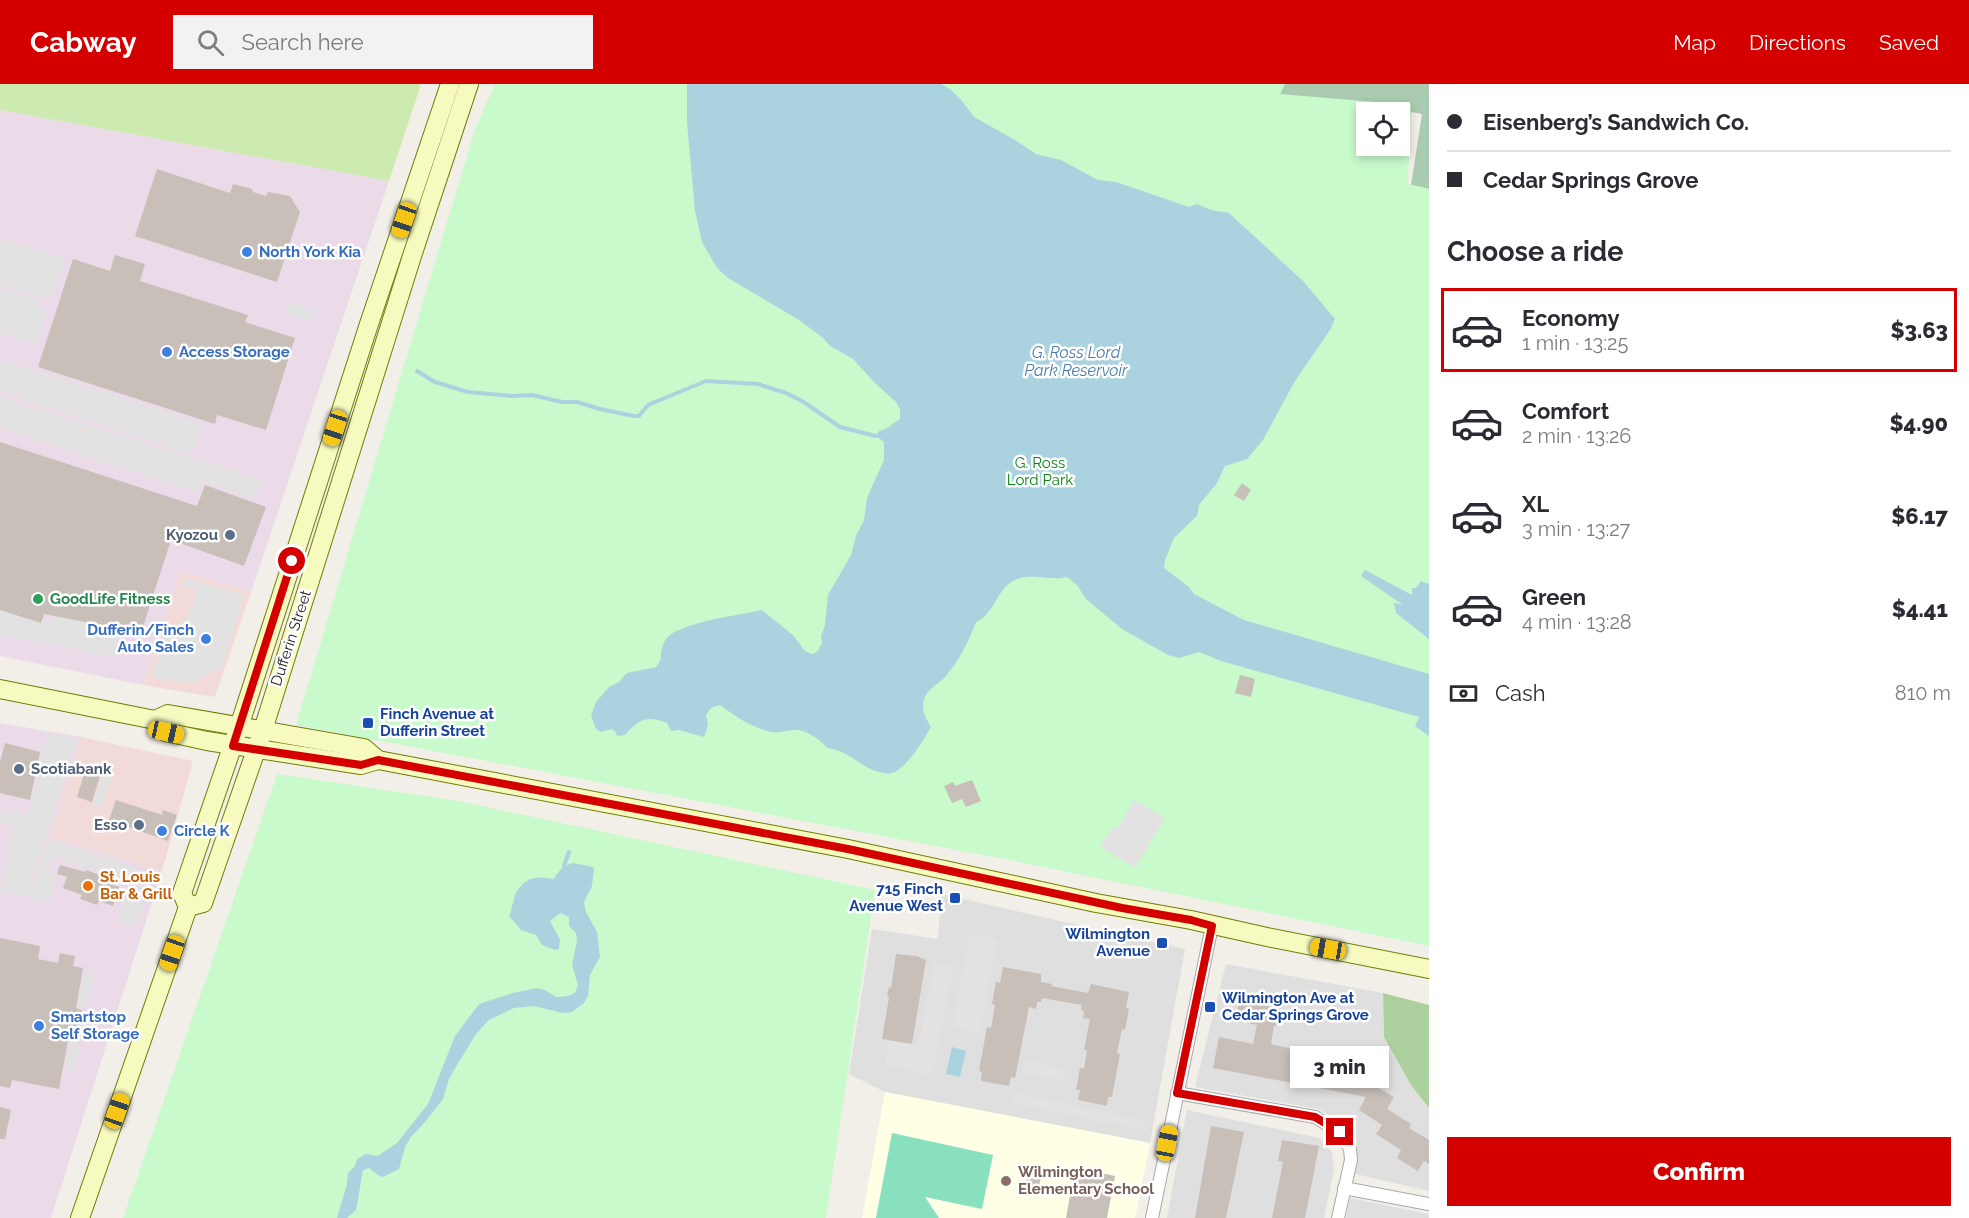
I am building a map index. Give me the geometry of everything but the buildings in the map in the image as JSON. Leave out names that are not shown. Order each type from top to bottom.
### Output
[{"type":"main road","name":"Dufferin Street","points":[[80,1218],[188,907],[182,893],[233,746],[369,324],[450,84]]},
{"type":"main road","name":"Dufferin Street","points":[[188,907],[203,903],[263,730],[411,256],[469,84]]},
{"type":"main road","points":[[0,690],[155,720],[168,714],[364,748],[378,760]]},
{"type":"main road","points":[[155,720],[166,732],[233,746],[361,765],[378,760],[848,849],[1122,908],[1429,969]]},
{"type":"street","points":[[1152,1218],[1212,926]]},
{"type":"street","points":[[1177,1093],[1315,1117],[1340,1132],[1350,1149],[1351,1160],[1338,1218]]},
{"type":"street","points":[[1344,1188],[1429,1204]]},
{"type":"shaded area","points":[[1282,84],[1429,84],[1429,189],[1411,185],[1422,114],[1410,112],[1410,102],[1353,101],[1278,107]]},
{"type":"shaded area","points":[[0,110],[389,181],[251,592],[180,571],[143,685],[0,656]]},
{"type":"shaded area","points":[[0,239],[63,258],[52,299],[0,284]]},
{"type":"shaded area","points":[[0,288],[39,300],[37,308],[47,311],[36,344],[0,333]]},
{"type":"shaded area","points":[[289,302],[315,311],[311,322],[285,313]]},
{"type":"shaded area","points":[[0,359],[202,424],[192,454],[0,392]]},
{"type":"shaded area","points":[[0,397],[262,480],[255,499],[201,481],[196,492],[0,428]]},
{"type":"shaded area","points":[[180,571],[251,592],[215,697],[143,685]]},
{"type":"shaded area","points":[[185,578],[244,595],[222,667],[192,683],[152,677],[167,631],[181,636],[197,589],[181,585]]},
{"type":"shaded area","points":[[0,607],[55,622],[57,614],[123,627],[116,657],[0,635]]},
{"type":"shaded area","points":[[0,723],[81,737],[50,837],[162,871],[51,1218],[0,1218]]},
{"type":"shaded area","points":[[46,734],[77,739],[27,897],[0,891],[14,824],[0,821],[0,810],[28,816]]},
{"type":"shaded area","points":[[81,737],[193,761],[162,871],[50,837]]},
{"type":"shaded area","points":[[102,774],[112,777],[102,807],[92,804]]},
{"type":"shaded area","points":[[1134,800],[1165,818],[1135,868],[1100,847],[1113,826],[1118,828]]},
{"type":"shaded area","points":[[48,839],[154,874],[150,885],[141,882],[135,902],[143,905],[136,927],[117,921],[130,882],[53,857],[48,872],[57,876],[48,904],[29,898]]},
{"type":"shaded area","points":[[941,894],[1185,949],[1150,1143],[885,1092],[849,1074],[872,929],[938,939]]},
{"type":"shaded area","points":[[970,933],[998,939],[980,1034],[952,1028]]},
{"type":"shaded area","points":[[934,963],[954,967],[932,1075],[885,1065],[889,1041],[918,1046]]},
{"type":"shaded area","points":[[1226,964],[1383,993],[1384,1037],[1411,1085],[1429,1108],[1429,1191],[1355,1174],[1357,1142],[1341,1123],[1318,1109],[1195,1087]]},
{"type":"shaded area","points":[[86,968],[94,970],[86,1006],[78,1004]]},
{"type":"shaded area","points":[[71,1035],[80,1037],[74,1069],[66,1068]]},
{"type":"shaded area","points":[[1024,1060],[1066,1069],[1063,1081],[1022,1072]]},
{"type":"shaded area","name":"Wilmington Elementary School","points":[[885,1092],[1150,1143],[1135,1218],[862,1218]]},
{"type":"shaded area","points":[[1014,1093],[1144,1120],[1142,1130],[1012,1103]]},
{"type":"shaded area","points":[[1187,1110],[1319,1138],[1332,1152],[1334,1169],[1324,1218],[1167,1218]]},
{"type":"shaded area","points":[[1350,1198],[1429,1214],[1429,1218],[1346,1218]]},
{"type":"green space","points":[[0,84],[421,84],[389,181],[0,110]]},
{"type":"green space","name":"G. Ross Lord Park","points":[[495,84],[1285,84],[1280,94],[1375,102],[1356,102],[1356,156],[1409,156],[1408,184],[1429,189],[1429,946],[1004,859],[296,725],[475,129]]},
{"type":"green space","points":[[277,774],[459,801],[875,890],[826,1218],[123,1218]]},
{"type":"green space","points":[[1383,993],[1429,1005],[1429,1108],[1411,1085],[1384,1037]]},
{"type":"green space","points":[[892,1133],[993,1155],[982,1209],[925,1197],[939,1218],[876,1218]]},
{"type":"water","name":"G. Ross Lord Park Reservoir","points":[[687,84],[941,84],[962,101],[974,117],[1036,154],[1061,160],[1098,180],[1116,182],[1189,207],[1197,204],[1211,210],[1229,213],[1304,282],[1335,319],[1295,381],[1263,440],[1247,459],[1225,466],[1217,483],[1199,505],[1197,516],[1174,538],[1164,568],[1189,587],[1194,594],[1244,620],[1429,674],[1429,736],[1415,726],[1419,717],[1221,661],[1199,652],[1179,658],[1168,655],[1122,629],[1086,599],[1077,585],[1067,577],[1024,577],[1005,587],[987,614],[976,622],[951,670],[925,696],[924,714],[931,727],[909,760],[892,773],[870,769],[843,752],[827,748],[815,737],[803,731],[764,730],[720,705],[711,708],[706,715],[708,725],[704,737],[679,730],[671,731],[667,723],[654,719],[639,722],[625,735],[617,736],[611,729],[601,732],[596,729],[591,715],[596,702],[609,687],[619,682],[627,673],[656,667],[661,659],[666,639],[671,634],[692,625],[762,610],[794,636],[804,650],[811,654],[817,652],[822,643],[821,636],[825,625],[828,595],[851,555],[856,536],[864,520],[867,498],[884,460],[884,442],[876,436],[879,431],[900,419],[900,409],[896,402],[853,359],[830,346],[799,320],[728,278],[717,268],[702,242],[695,211],[687,123]]},
{"type":"water","points":[[1365,570],[1412,595],[1412,588],[1416,588],[1421,581],[1429,584],[1429,639],[1396,613],[1394,603],[1403,605],[1361,576]]},
{"type":"water","points":[[573,863],[594,869],[592,886],[584,902],[586,912],[597,932],[600,957],[590,975],[588,996],[584,1003],[572,1012],[562,1013],[534,1006],[514,1008],[489,1020],[476,1034],[457,1065],[449,1079],[443,1099],[411,1137],[405,1147],[399,1169],[383,1177],[369,1168],[363,1170],[356,1210],[347,1218],[337,1218],[348,1173],[355,1166],[357,1159],[366,1154],[378,1156],[398,1142],[428,1104],[455,1036],[479,1004],[537,988],[556,997],[575,993],[578,985],[572,965],[577,941],[576,933],[569,926],[569,917],[560,913],[550,921],[560,939],[559,949],[555,950],[542,945],[536,935],[521,930],[509,916],[516,893],[524,883],[537,878],[554,879],[562,869]]},
{"type":"water","points":[[952,1047],[966,1051],[960,1077],[946,1074]]},
{"type":"waterway","points":[[417,371],[435,382],[468,392],[512,396],[532,395],[562,402],[577,402],[634,416],[639,416],[648,405],[706,381],[758,384],[802,401],[840,427],[876,436]]},
{"type":"waterway","points":[[565,868],[569,852]]},
{"type":"place","name":"North York Kia","points":[[247,252]]},
{"type":"place","name":"Access Storage","points":[[167,352]]},
{"type":"place","name":"Kyozou","points":[[230,535]]},
{"type":"place","name":"GoodLife Fitness","points":[[38,599]]},
{"type":"place","name":"Dufferin/Finch Auto Sales","points":[[206,639]]},
{"type":"place","name":"Finch Avenue at Dufferin Street","points":[[368,723]]},
{"type":"place","name":"Scotiabank","points":[[19,769]]},
{"type":"place","name":"Esso","points":[[139,825]]},
{"type":"place","name":"Circle K","points":[[162,831]]},
{"type":"place","name":"St. Louis Bar & Grill","points":[[88,886]]},
{"type":"place","name":"715 Finch Avenue West","points":[[955,898]]},
{"type":"place","name":"Wilmington Avenue","points":[[1162,943]]},
{"type":"place","name":"Wilmington Ave at Cedar Springs Grove","points":[[1210,1007]]},
{"type":"place","name":"Smartstop Self Storage","points":[[39,1026]]},
{"type":"place","name":"Wilmington Elementary School","points":[[1006,1181]]},
{"type":"route","points":[[292,561],[233,746],[361,765],[378,760],[848,849],[1212,926],[1177,1093],[1315,1117],[1340,1132]]}]
